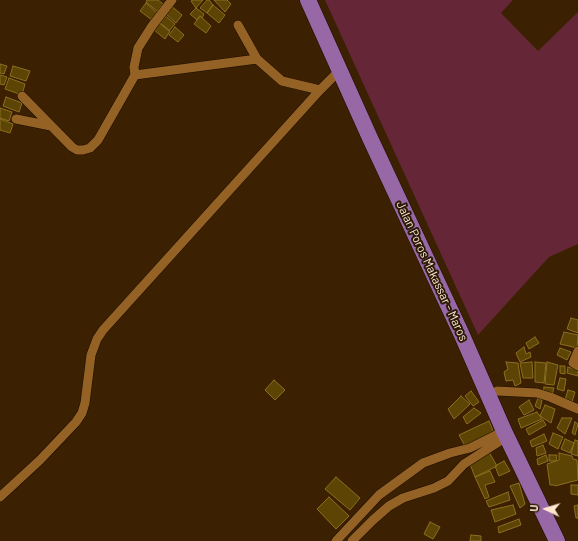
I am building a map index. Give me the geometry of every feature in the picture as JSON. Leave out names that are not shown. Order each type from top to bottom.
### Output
[{"type":"highway","name":"Jalan Poros Makassar - Maros","points":[[308,0],[340,70],[367,119],[497,391],[565,541]]},
{"type":"highway","name":"Jalan Poros Makassar - Maros","points":[[318,0],[367,119],[461,333],[506,434],[557,541]]},
{"type":"street","points":[[22,96],[77,150],[90,148],[98,140],[105,129],[135,75],[134,67],[138,48],[152,26],[172,0]]},
{"type":"street","points":[[238,25],[257,59],[285,82],[320,90]]},
{"type":"street","points":[[135,75],[257,59]]},
{"type":"street","points":[[0,497],[40,460],[76,422],[82,413],[86,403],[91,355],[97,339],[103,330],[320,90],[340,70]]},
{"type":"street","points":[[16,119],[51,126]]},
{"type":"street","points":[[578,351],[573,363],[578,366]]},
{"type":"street","points":[[497,391],[537,393],[578,408]]},
{"type":"street","points":[[336,541],[379,495],[423,463],[450,453],[470,448],[506,434]]},
{"type":"street","points":[[352,541],[389,506],[403,498],[434,488],[448,481],[464,464],[506,434]]},
{"type":"shaded area","points":[[325,0],[513,0],[501,13],[538,51],[578,12],[578,244],[549,257],[478,335]]},
{"type":"building","points":[[147,0],[158,0],[163,4],[157,11],[146,2]]},
{"type":"building","points":[[203,0],[196,8],[191,1]]},
{"type":"building","points":[[207,0],[209,0],[213,5],[207,13],[200,8]]},
{"type":"building","points":[[214,0],[227,0],[231,4],[225,12]]},
{"type":"building","points":[[146,3],[157,13],[152,20],[140,11]]},
{"type":"building","points":[[170,5],[182,15],[176,23],[165,13]]},
{"type":"building","points":[[213,5],[225,15],[219,23],[207,13]]},
{"type":"building","points":[[196,8],[204,14],[202,18],[200,16],[197,20],[190,14]]},
{"type":"building","points":[[163,14],[175,24],[169,31],[158,22]]},
{"type":"building","points":[[200,16],[211,26],[206,33],[194,24]]},
{"type":"building","points":[[158,21],[170,31],[165,39],[153,29]]},
{"type":"building","points":[[175,27],[184,35],[178,42],[169,35]]},
{"type":"building","points":[[0,64],[7,66],[4,74],[0,73]]},
{"type":"building","points":[[13,66],[30,71],[26,81],[10,76]]},
{"type":"building","points":[[0,75],[7,77],[4,85],[0,84]]},
{"type":"building","points":[[9,78],[25,84],[22,95],[5,89]]},
{"type":"building","points":[[6,97],[22,103],[19,112],[3,106]]},
{"type":"building","points":[[0,108],[12,112],[9,121],[0,118]]},
{"type":"building","points":[[0,119],[13,124],[10,133],[0,130]]},
{"type":"building","points":[[571,318],[578,320],[578,333],[567,329]]},
{"type":"building","points":[[564,332],[578,335],[577,348],[560,344]]},
{"type":"building","points":[[535,337],[539,343],[529,349],[526,343]]},
{"type":"building","points":[[524,347],[526,354],[530,352],[531,357],[520,362],[516,353]]},
{"type":"building","points":[[560,348],[571,352],[567,360],[557,355]]},
{"type":"building","points":[[506,362],[518,363],[521,383],[515,386],[513,380],[506,381],[504,372],[508,369]]},
{"type":"building","points":[[532,362],[533,378],[523,378],[520,363]]},
{"type":"building","points":[[535,362],[546,363],[544,383],[535,382]]},
{"type":"building","points":[[547,362],[558,365],[554,385],[545,384]]},
{"type":"building","points":[[560,366],[565,366],[565,374],[560,373]]},
{"type":"building","points":[[568,367],[578,370],[578,376],[567,373]]},
{"type":"building","points":[[560,378],[566,379],[564,391],[557,389]]},
{"type":"building","points":[[274,380],[285,390],[275,400],[265,390]]},
{"type":"building","points":[[544,387],[554,388],[552,395],[543,394]]},
{"type":"building","points":[[568,390],[575,392],[572,402],[565,400]]},
{"type":"building","points":[[471,391],[479,402],[473,406],[465,396]]},
{"type":"building","points":[[461,396],[470,404],[454,419],[448,409]]},
{"type":"building","points":[[538,398],[542,400],[540,409],[535,406]]},
{"type":"building","points":[[529,400],[534,410],[524,415],[519,407]]},
{"type":"building","points":[[545,405],[555,409],[551,423],[540,416]]},
{"type":"building","points":[[474,408],[481,413],[467,424],[463,417]]},
{"type":"building","points":[[537,412],[542,419],[521,428],[518,419]]},
{"type":"building","points":[[562,418],[572,418],[565,434],[557,428]]},
{"type":"building","points":[[543,420],[546,425],[529,435],[526,429]]},
{"type":"building","points":[[489,421],[494,433],[465,446],[459,435]]},
{"type":"building","points":[[575,422],[578,424],[575,435],[572,433]]},
{"type":"building","points":[[553,433],[563,437],[558,449],[549,444]]},
{"type":"building","points":[[544,434],[547,441],[532,447],[530,441]]},
{"type":"building","points":[[565,439],[574,443],[570,453],[561,449]]},
{"type":"building","points":[[575,440],[578,441],[578,456],[571,454]]},
{"type":"building","points":[[543,445],[546,453],[537,456],[536,448]]},
{"type":"building","points":[[489,452],[497,466],[475,477],[470,464]]},
{"type":"building","points":[[559,453],[572,456],[573,459],[577,460],[578,480],[555,486],[550,485],[547,464],[559,460]]},
{"type":"building","points":[[546,455],[548,461],[538,465],[537,459]]},
{"type":"building","points":[[549,455],[557,455],[556,461],[549,461]]},
{"type":"building","points":[[504,461],[510,471],[499,476],[495,466]]},
{"type":"building","points":[[490,471],[495,482],[485,485],[489,497],[485,499],[475,477]]},
{"type":"building","points":[[336,477],[360,498],[350,510],[325,489]]},
{"type":"building","points":[[519,483],[525,504],[520,508],[510,486]]},
{"type":"building","points":[[571,485],[578,485],[578,495],[571,494]]},
{"type":"building","points":[[508,492],[510,500],[489,507],[486,501]]},
{"type":"building","points":[[329,497],[349,516],[336,529],[317,509]]},
{"type":"building","points":[[513,505],[516,514],[495,522],[491,510]]},
{"type":"building","points":[[578,505],[578,518],[576,518],[574,506]]},
{"type":"building","points":[[519,519],[521,525],[499,533],[498,527]]},
{"type":"building","points":[[430,522],[440,527],[433,539],[424,534]]},
{"type":"building","points":[[471,535],[481,536],[481,541],[470,541]]}]
